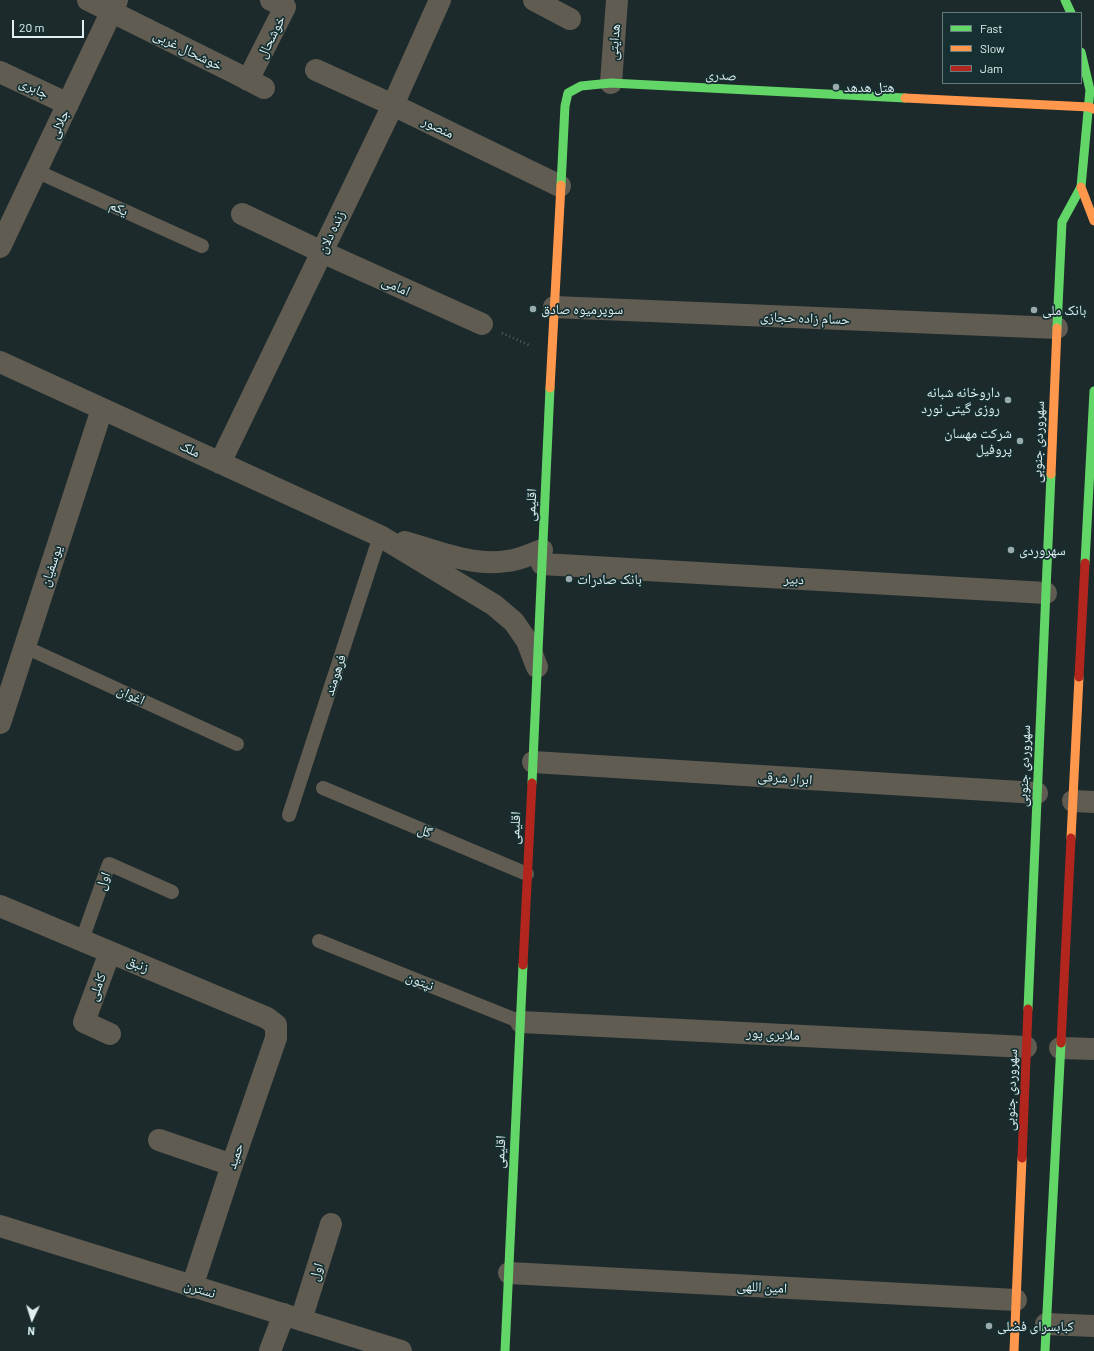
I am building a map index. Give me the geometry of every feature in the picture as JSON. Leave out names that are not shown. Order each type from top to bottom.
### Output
[{"type":"main road","points":[[1065,0],[1070,12]]},
{"type":"main road","name":"سهروردی جنوبی","points":[[1014,1351],[1030,1047],[1037,793],[1062,222],[1081,187],[1091,108],[1092,88],[1082,55]]},
{"type":"main road","name":"صدری","points":[[554,307],[565,106],[568,94],[581,86],[611,83],[1091,108]]},
{"type":"main road","name":"سهروردی جنوبی","points":[[1081,187],[1094,221]]},
{"type":"main road","name":"اقلیمی","points":[[505,1351],[554,307]]},
{"type":"main road","points":[[1045,1351],[1057,1048],[1083,802],[1094,391]]},
{"type":"street","name":"خوشحال غربی","points":[[88,0],[115,6],[256,84]]},
{"type":"street","name":"خوشحال","points":[[256,84],[285,7],[271,0]]},
{"type":"street","name":"زنده دلان","points":[[220,463],[393,105],[440,0]]},
{"type":"street","points":[[534,0],[570,19]]},
{"type":"street","name":"هدایتی","points":[[611,83],[617,0]]},
{"type":"street","name":"جلالی","points":[[0,247],[115,6]]},
{"type":"street","name":"منصور","points":[[316,70],[393,105],[560,186]]},
{"type":"street","name":"جابری","points":[[0,72],[68,104]]},
{"type":"street","name":"امامی","points":[[242,214],[322,252],[482,324]]},
{"type":"street","name":"حسام زاده حجازی","points":[[554,307],[1057,328]]},
{"type":"street","name":"ملک","points":[[0,362],[380,536]]},
{"type":"street","name":"یوسفیان","points":[[1,719],[102,409]]},
{"type":"street","points":[[380,536],[486,563],[542,557]]},
{"type":"street","points":[[380,536],[494,605],[514,622],[527,640],[537,667]]},
{"type":"street","name":"دبیر","points":[[542,557],[1046,593]]},
{"type":"street","name":"ابرار شرقی","points":[[532,762],[1037,793]]},
{"type":"street","name":"زنبق","points":[[0,906],[267,1018],[276,1025]]},
{"type":"street","name":"کاملی","points":[[110,952],[84,1022],[110,1034]]},
{"type":"street","name":"ملایری پور","points":[[521,1022],[1030,1047]]},
{"type":"street","name":"حمید","points":[[192,1287],[276,1038],[276,1025]]},
{"type":"street","points":[[1057,1048],[1094,1049]]},
{"type":"street","points":[[159,1140],[232,1165]]},
{"type":"street","name":"اول","points":[[270,1351],[292,1317],[331,1224]]},
{"type":"street","name":"نسترن","points":[[0,1226],[401,1351]]},
{"type":"street","name":"امین اللهی","points":[[509,1273],[1016,1300]]},
{"type":"street","points":[[1046,1324],[1094,1326]]},
{"type":"lane","name":"یکم","points":[[36,171],[202,246]]},
{"type":"lane","name":"فرهومند","points":[[289,815],[380,536]]},
{"type":"lane","name":"اغوان","points":[[25,647],[237,744]]},
{"type":"lane","name":"گل","points":[[323,788],[527,874]]},
{"type":"lane","name":"اول","points":[[82,940],[109,864],[172,892]]},
{"type":"lane","name":"نپتون","points":[[319,941],[521,1022]]},
{"type":"path","points":[[482,324],[552,355]]},
{"type":"traffic: fast","points":[[1065,0],[1071,12]]},
{"type":"traffic: fast","points":[[1057,328],[1062,222],[1081,187],[1090,90],[1082,56]]},
{"type":"traffic: fast","points":[[561,185],[565,106],[568,93],[581,86],[611,83],[905,98]]},
{"type":"traffic: fast","points":[[532,783],[550,388]]},
{"type":"traffic: fast","points":[[1085,563],[1094,391]]},
{"type":"traffic: fast","points":[[1028,1009],[1051,474]]},
{"type":"traffic: fast","points":[[505,1351],[523,965]]},
{"type":"traffic: fast","points":[[1045,1351],[1061,1043]]},
{"type":"traffic: slow","points":[[905,98],[1089,107],[1094,109]]},
{"type":"traffic: slow","points":[[550,388],[561,185]]},
{"type":"traffic: slow","points":[[1081,187],[1094,221]]},
{"type":"traffic: slow","points":[[1051,474],[1057,328]]},
{"type":"traffic: slow","points":[[1071,838],[1079,677]]},
{"type":"traffic: slow","points":[[1014,1351],[1022,1158]]},
{"type":"traffic: jam","points":[[1079,677],[1085,563]]},
{"type":"traffic: jam","points":[[523,965],[532,783]]},
{"type":"traffic: jam","points":[[1061,1043],[1071,838]]},
{"type":"traffic: jam","points":[[1022,1158],[1028,1009]]},
{"type":"place","name":"هتل هدهد","points":[[836,87]]},
{"type":"place","name":"سوپرمیوه صادق","points":[[533,309]]},
{"type":"place","name":"بانک ملی","points":[[1034,310]]},
{"type":"place","name":"داروخانه شبانه روزی گیتی نورد","points":[[1008,400]]},
{"type":"place","name":"شرکت مهسان پروفیل","points":[[1020,441]]},
{"type":"place","name":"سهروردی","points":[[1011,550]]},
{"type":"place","name":"بانک صادرات","points":[[569,579]]},
{"type":"place","name":"کبابسرای فضلی","points":[[989,1326]]}]
